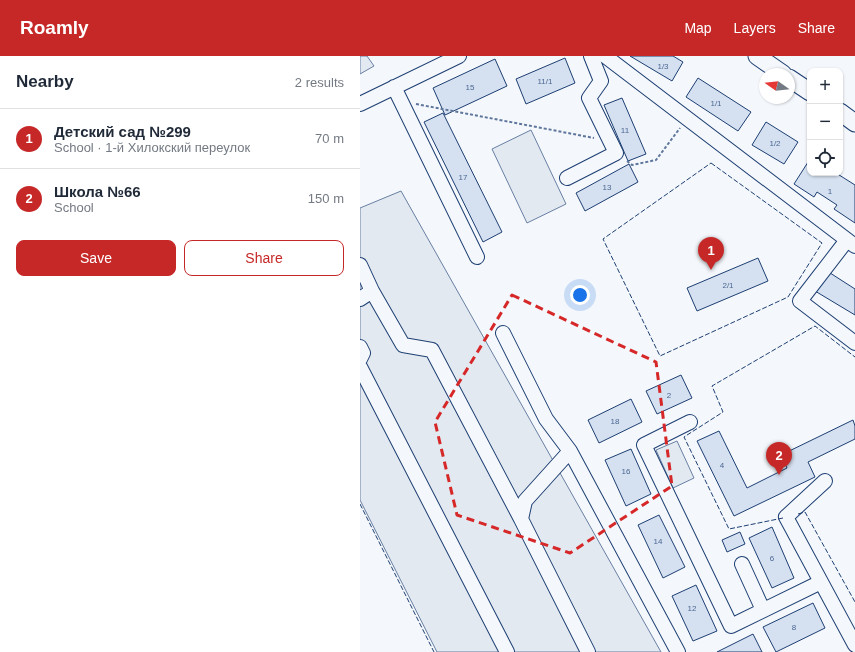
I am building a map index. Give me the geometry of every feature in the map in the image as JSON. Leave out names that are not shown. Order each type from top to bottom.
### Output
[{"type":"main road","points":[[757,56],[774,68]]},
{"type":"main road","points":[[795,82],[807,90]]},
{"type":"main road","points":[[843,114],[855,123]]},
{"type":"street","points":[[360,104],[459,56]]},
{"type":"street","points":[[566,178],[613,147],[589,98],[601,80],[592,56]]},
{"type":"street","points":[[605,56],[851,243],[800,301],[855,343]]},
{"type":"street","points":[[394,87],[476,257]]},
{"type":"street","points":[[360,265],[372,291],[403,345],[432,350],[521,519],[588,652]]},
{"type":"street","points":[[360,299],[372,291]]},
{"type":"street","points":[[503,333],[546,419],[570,451],[678,652]]},
{"type":"street","points":[[360,347],[363,353],[360,359]]},
{"type":"street","points":[[360,367],[507,652]]},
{"type":"street","points":[[690,422],[644,445],[732,626],[821,582]]},
{"type":"street","points":[[521,519],[525,501],[570,451]]},
{"type":"street","points":[[826,481],[786,517],[855,645]]},
{"type":"street","points":[[742,564],[763,610]]},
{"type":"path","points":[[401,101],[613,147],[632,165],[656,160],[687,119]]},
{"type":"highlighted area","points":[[512,295],[656,362],[672,486],[570,553],[457,515],[435,422]]},
{"type":"shaded area","points":[[360,56],[367,56],[374,66],[360,74]]},
{"type":"shaded area","points":[[531,130],[566,204],[527,223],[492,149]]},
{"type":"shaded area","points":[[401,191],[661,652],[437,652],[360,500],[360,208]]},
{"type":"shaded area","points":[[677,441],[694,478],[673,488],[656,450]]},
{"type":"building","points":[[630,56],[673,56],[683,62],[672,81]]},
{"type":"building","points":[[565,58],[575,83],[526,104],[516,79]]},
{"type":"building","points":[[495,59],[507,86],[445,115],[433,88]]},
{"type":"building","points":[[698,78],[751,112],[738,131],[686,97]]},
{"type":"building","points":[[622,98],[646,154],[628,161],[604,105]]},
{"type":"building","points":[[443,113],[502,232],[483,242],[424,122]]},
{"type":"building","points":[[766,122],[798,142],[784,164],[752,145]]},
{"type":"building","points":[[629,164],[638,182],[585,211],[576,193]]},
{"type":"building","points":[[807,164],[807,176],[841,176],[855,185],[855,223],[834,209],[837,205],[817,192],[814,197],[794,184]]},
{"type":"building","points":[[758,258],[768,281],[697,311],[687,288]]},
{"type":"building","points":[[827,271],[855,289],[855,315],[815,291]]},
{"type":"building","points":[[681,375],[692,398],[657,414],[646,391]]},
{"type":"building","points":[[631,399],[642,422],[599,443],[588,420]]},
{"type":"building","points":[[853,420],[855,426],[855,439],[808,462],[815,477],[734,516],[697,441],[719,431],[747,488],[787,468],[781,455]]},
{"type":"building","points":[[631,449],[651,494],[626,506],[605,460]]},
{"type":"building","points":[[659,515],[685,567],[663,578],[638,525]]},
{"type":"building","points":[[772,527],[794,578],[772,588],[749,538]]},
{"type":"building","points":[[740,532],[745,544],[727,552],[722,540]]},
{"type":"building","points":[[696,585],[717,631],[693,641],[672,596]]},
{"type":"building","points":[[813,603],[825,628],[776,652],[763,627]]},
{"type":"building","points":[[753,634],[762,652],[717,652]]},
{"type":"fence","points":[[711,163],[822,243],[788,297],[660,356],[603,239],[711,163]]},
{"type":"fence","points":[[783,518],[729,529],[684,437],[723,412],[712,386],[815,326],[855,357]]},
{"type":"fence","points":[[360,504],[434,652]]},
{"type":"fence","points":[[798,514],[805,512],[855,602]]},
{"type":"place","name":"Детский сад №299","points":[[711,270]]},
{"type":"place","name":"Школа №66","points":[[779,475]]}]
